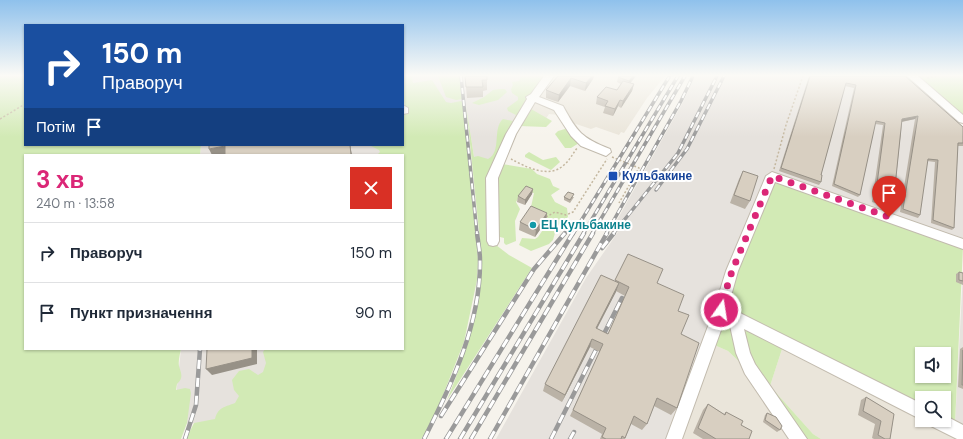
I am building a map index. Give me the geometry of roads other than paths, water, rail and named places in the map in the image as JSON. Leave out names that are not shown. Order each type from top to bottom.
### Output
[{"type":"street","points":[[936,96],[963,120]]},
{"type":"street","points":[[493,241],[492,178],[518,118],[531,97],[560,108],[560,113],[582,141],[608,154]]},
{"type":"street","points":[[674,439],[721,310],[732,271],[772,176],[963,244]]},
{"type":"street","points":[[721,310],[915,408]]},
{"type":"street","points":[[735,318],[743,353],[750,368],[799,439]]},
{"type":"street","points":[[951,427],[963,433]]},
{"type":"railway","points":[[463,96],[477,234]]},
{"type":"railway","points":[[573,234],[657,96]]},
{"type":"railway","points":[[583,234],[666,96]]},
{"type":"railway","points":[[592,234],[673,96]]},
{"type":"railway","points":[[606,234],[683,96]]},
{"type":"railway","points":[[613,234],[678,153],[707,96]]},
{"type":"railway","points":[[656,190],[687,149],[714,96]]},
{"type":"railway","points":[[424,439],[454,375],[463,352],[476,307],[480,257],[477,233]]},
{"type":"railway","points":[[441,416],[534,269],[565,233]]},
{"type":"railway","points":[[446,439],[573,233]]},
{"type":"railway","points":[[460,439],[584,233]]},
{"type":"railway","points":[[471,439],[593,233]]},
{"type":"railway","points":[[490,439],[607,233]]},
{"type":"railway","points":[[602,248],[614,233]]},
{"type":"railway","points":[[551,439],[622,298]]},
{"type":"railway","points":[[185,439],[196,405],[200,350]]},
{"type":"railway","points":[[570,439],[574,432]]},
{"type":"place","name":"Кульбакине","points":[[613,176]]},
{"type":"place","name":"ЕЦ Кульбакине","points":[[533,225]]}]
